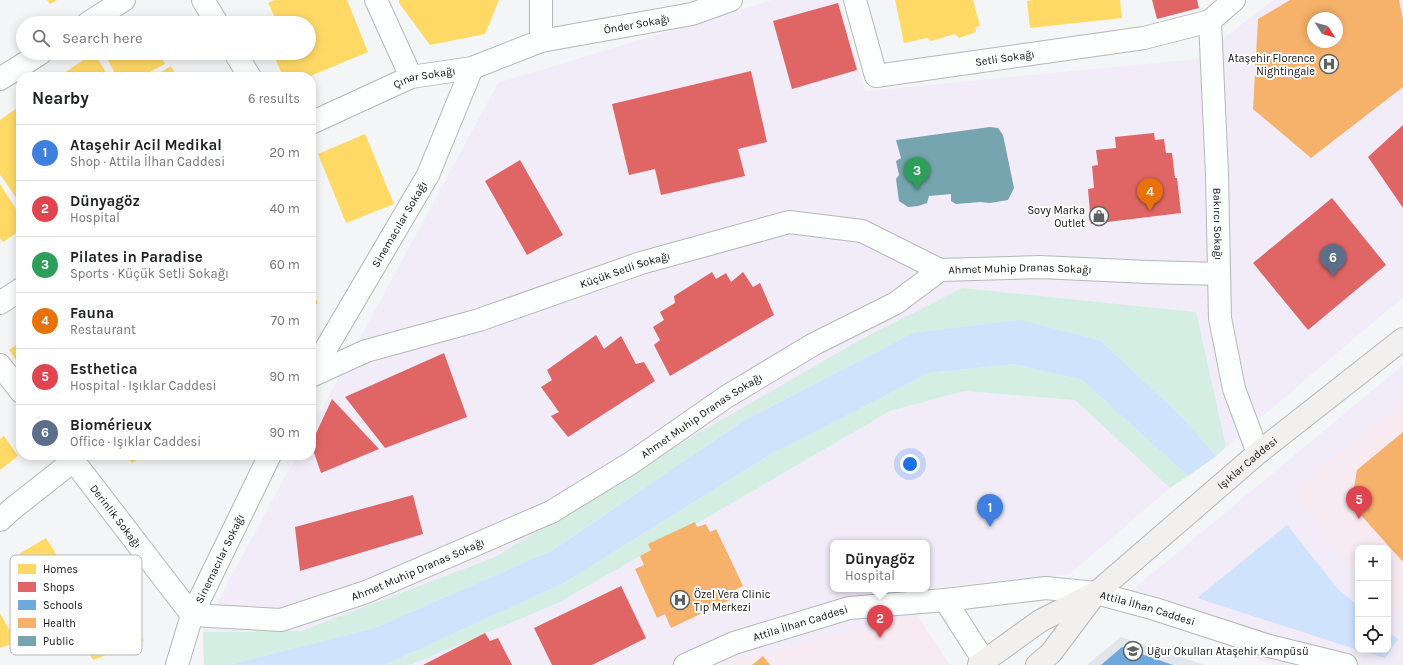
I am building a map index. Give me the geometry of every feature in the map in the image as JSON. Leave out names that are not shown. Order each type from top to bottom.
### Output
[{"type":"street","points":[[99,16],[124,0]]},
{"type":"street","points":[[202,0],[212,16]]},
{"type":"street","points":[[376,0],[411,77]]},
{"type":"street","points":[[541,0],[541,41]]},
{"type":"street","name":"Önder Sokağı","points":[[541,41],[731,0]]},
{"type":"street","name":"Setli Sokağı","points":[[855,0],[876,76],[1144,38],[1210,21]]},
{"type":"street","points":[[1210,21],[1234,0]]},
{"type":"street","name":"Bakırcı Sokağı","points":[[1210,21],[1220,318],[1234,389],[1258,452]]},
{"type":"street","name":"Çınar Sokağı","points":[[316,121],[411,77],[472,68],[541,41]]},
{"type":"street","points":[[0,79],[30,60]]},
{"type":"street","points":[[239,60],[247,72]]},
{"type":"street","name":"Sinemacılar Sokağı","points":[[316,366],[428,175],[472,68]]},
{"type":"street","name":"Küçük Setli Sokağı","points":[[316,373],[366,351],[479,320],[641,263],[789,222],[862,231],[940,270]]},
{"type":"street","name":"Ahmet Muhip Dranas Sokağı","points":[[192,615],[281,620],[366,592],[551,512],[631,463],[726,397],[814,344],[896,303],[940,270],[1040,267],[1219,274]]},
{"type":"street","points":[[0,303],[16,292]]},
{"type":"street","name":"Işıklar Caddesi","points":[[1037,665],[1052,653],[1096,593],[1258,452],[1403,339]]},
{"type":"street","points":[[0,365],[16,386]]},
{"type":"street","points":[[0,520],[69,460]]},
{"type":"street","name":"Derinlik Sokağı","points":[[73,460],[192,615]]},
{"type":"street","name":"Sinemacılar Sokağı","points":[[177,665],[192,615],[268,460]]},
{"type":"street","name":"Attila İlhan Caddesi","points":[[686,665],[734,643],[849,608],[944,600],[1046,588],[1096,593],[1155,609],[1267,656],[1346,665]]},
{"type":"street","name":"Işıklar Caddesi","points":[[982,663],[1040,621],[1096,593]]},
{"type":"street","points":[[944,600],[982,663]]},
{"type":"shaded area","points":[[772,0],[838,0],[865,91],[1197,59],[1273,0],[1403,0],[1403,297],[1226,447],[1196,312],[962,288],[681,443],[495,557],[301,631],[203,632],[294,460],[316,460],[316,420],[498,83]]},
{"type":"shaded area","points":[[1403,365],[1403,665],[1272,665],[1119,601]]},
{"type":"shaded area","points":[[964,391],[1075,400],[1170,488],[1070,574],[930,588],[930,540],[830,540],[830,592],[921,592],[917,615],[737,661],[729,665],[410,665],[558,603],[890,411]]},
{"type":"shaded area","points":[[1403,400],[1403,612],[1391,602],[1391,545],[1355,545],[1355,571],[1349,566],[1295,490]]},
{"type":"shaded area","points":[[917,615],[950,665],[729,665],[737,661]]},
{"type":"shaded area","name":"Uğur Okulları Ataşehir Kampüsü","points":[[1121,637],[1205,665],[1087,665]]},
{"type":"green space","points":[[962,288],[1196,312],[1226,447],[1216,456],[1182,417],[1101,341],[913,333],[743,421],[553,550],[374,628],[229,665],[204,665],[203,632],[301,631],[495,557],[681,443],[860,340]]},
{"type":"green space","points":[[1014,364],[1082,380],[1188,476],[1170,488],[1075,400],[964,391],[890,411],[558,603],[410,665],[385,665],[564,583],[766,457],[929,373]]},
{"type":"water","points":[[1020,320],[1101,341],[1182,417],[1216,456],[1188,476],[1082,380],[1014,364],[929,373],[766,457],[564,583],[385,665],[229,665],[374,628],[553,550],[743,421],[913,333]]},
{"type":"water","points":[[1287,525],[1338,589],[1355,603],[1355,649],[1197,598]]},
{"type":"water","points":[[1391,633],[1398,639],[1391,649]]},
{"type":"water","points":[[1368,653],[1388,653],[1385,658]]},
{"type":"building: Homes","points":[[47,0],[57,0],[50,4]]},
{"type":"building: Homes","points":[[275,0],[347,0],[368,52],[316,74],[316,72],[281,72],[276,60],[316,60],[316,16],[274,16],[268,3]]},
{"type":"building: Homes","points":[[399,0],[499,0],[485,34],[430,45],[399,3]]},
{"type":"building: Homes","points":[[895,0],[973,0],[980,26],[975,27],[976,32],[959,38],[955,34],[931,41],[927,38],[904,43]]},
{"type":"building: Homes","points":[[1120,0],[1122,18],[1030,28],[1027,1]]},
{"type":"building: Homes","points":[[84,60],[98,60],[106,72],[66,72]]},
{"type":"building: Homes","points":[[108,60],[163,60],[165,64],[150,72],[114,72]]},
{"type":"building: Homes","points":[[171,66],[174,72],[161,72]]},
{"type":"building: Homes","points":[[16,109],[16,198],[0,174],[0,120]]},
{"type":"building: Homes","points":[[365,134],[394,204],[346,223],[318,154]]},
{"type":"building: Homes","points":[[0,184],[16,209],[16,233],[3,242],[0,238]]},
{"type":"building: Homes","points":[[16,345],[16,360],[9,350]]},
{"type":"building: Homes","points":[[4,436],[16,453],[16,458],[0,470],[0,439]]},
{"type":"building: Homes","points":[[46,538],[57,555],[20,555]]},
{"type":"building: Homes","points":[[0,614],[10,630],[10,644],[0,648]]},
{"type":"building: Homes","points":[[90,655],[106,655],[93,660]]},
{"type":"building: Shops","points":[[1152,0],[1197,0],[1199,8],[1157,19]]},
{"type":"building: Shops","points":[[838,3],[857,70],[792,89],[773,21]]},
{"type":"building: Shops","points":[[751,71],[767,142],[738,149],[745,176],[661,195],[655,169],[629,175],[612,104]]},
{"type":"building: Shops","points":[[1403,125],[1403,208],[1368,157]]},
{"type":"building: Shops","points":[[1154,133],[1155,140],[1164,139],[1166,153],[1172,153],[1175,178],[1177,178],[1181,213],[1091,224],[1088,189],[1094,188],[1092,166],[1098,165],[1096,150],[1116,148],[1115,137]]},
{"type":"building: Shops","points":[[520,160],[563,235],[527,255],[485,181]]},
{"type":"building: Shops","points":[[1332,198],[1386,265],[1308,330],[1253,263]]},
{"type":"building: Shops","points":[[712,272],[716,279],[726,273],[731,282],[743,272],[753,287],[760,283],[774,315],[670,376],[654,345],[660,340],[653,327],[664,320],[660,312],[675,303],[674,296]]},
{"type":"building: Shops","points":[[596,335],[604,349],[621,336],[636,364],[644,362],[655,381],[568,437],[551,416],[559,412],[541,387],[552,380],[547,370]]},
{"type":"building: Shops","points":[[444,353],[467,417],[385,448],[345,397]]},
{"type":"building: Shops","points":[[332,399],[379,449],[321,473],[316,458],[316,433]]},
{"type":"building: Shops","points":[[413,495],[423,534],[300,571],[295,527]]},
{"type":"building: Shops","points":[[621,586],[646,638],[592,665],[552,665],[534,628]]},
{"type":"building: Shops","points":[[485,633],[490,641],[498,638],[512,665],[423,665]]},
{"type":"building: Schools","points":[[1122,647],[1173,665],[1101,665]]},
{"type":"building: Health","name":"Ataşehir Florence Nightingale","points":[[1290,0],[1399,0],[1403,20],[1403,87],[1311,158],[1253,109],[1258,19]]},
{"type":"building: Health","points":[[1403,432],[1403,562],[1391,549],[1391,545],[1388,545],[1351,504],[1357,470]]},
{"type":"building: Health","points":[[695,522],[697,527],[706,524],[710,532],[716,529],[743,586],[733,591],[736,597],[671,628],[665,614],[657,618],[635,569],[644,565],[640,556],[651,550],[648,544]]},
{"type":"building: Health","points":[[763,656],[770,665],[752,665]]},
{"type":"building: Public","points":[[990,127],[998,128],[1003,135],[1014,188],[1008,200],[990,203],[980,202],[956,204],[951,201],[951,194],[929,196],[927,203],[918,206],[908,207],[899,201],[896,179],[899,175],[896,161],[901,158],[896,140]]},
{"type":"place","name":"Ataşehir Florence Nightingale","points":[[1329,64]]},
{"type":"place","name":"Pilates in Paradise","points":[[917,190]]},
{"type":"place","name":"Fauna","points":[[1150,211]]},
{"type":"place","name":"Sovy Marka Outlet","points":[[1099,216]]},
{"type":"place","name":"Biomérieux","points":[[1333,277]]},
{"type":"place","name":"Esthetica","points":[[1359,519]]},
{"type":"place","name":"Ataşehir Acil Medikal","points":[[990,527]]},
{"type":"place","name":"Özel Vera Clinic Tıp Merkezi","points":[[680,600]]},
{"type":"place","name":"Dünyagöz","points":[[880,638]]},
{"type":"place","name":"Uğur Okulları Ataşehir Kampüsü","points":[[1133,651]]}]
